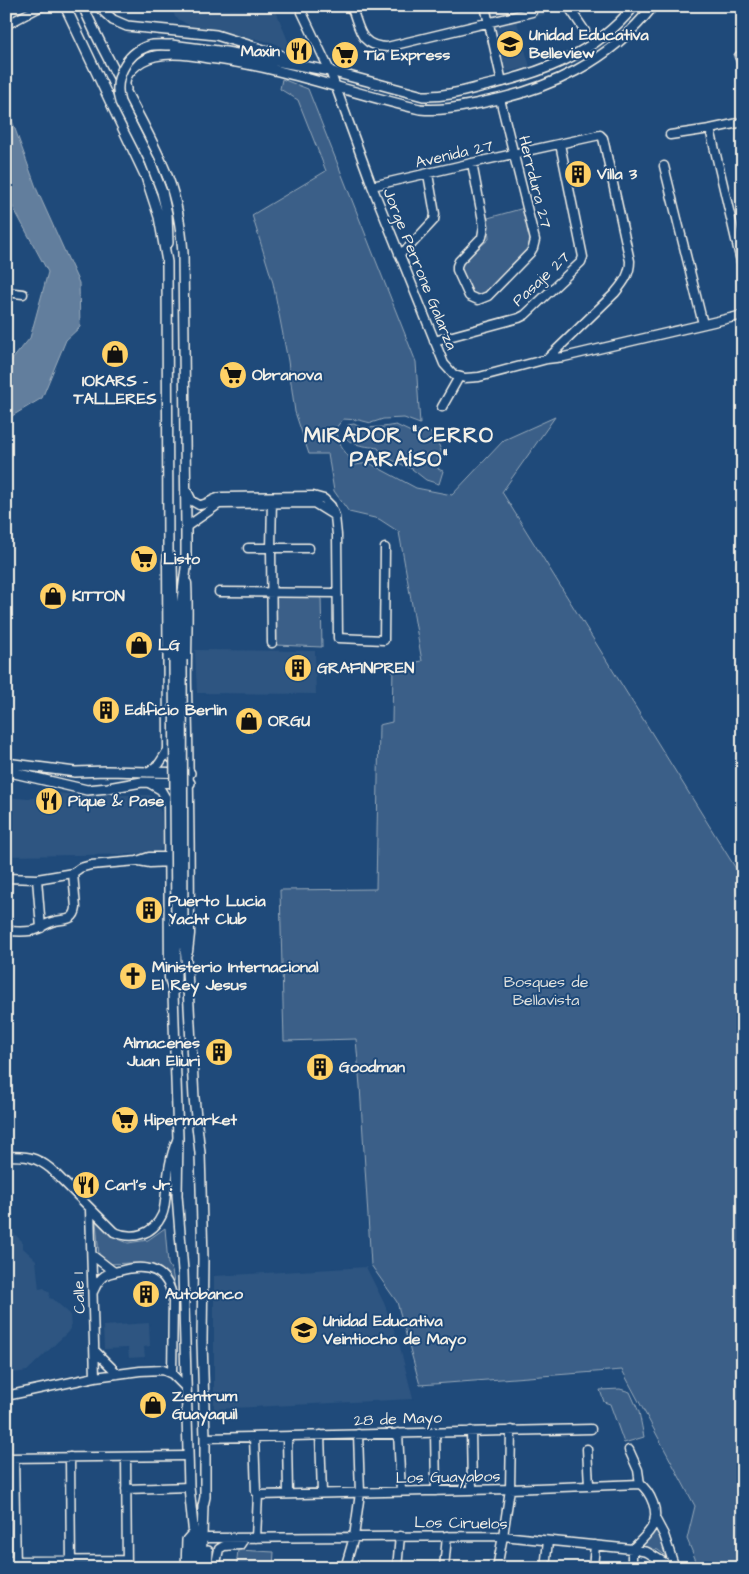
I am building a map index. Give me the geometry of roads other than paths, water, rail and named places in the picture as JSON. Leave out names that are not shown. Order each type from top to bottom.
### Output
[{"type":"main road","points":[[65,6],[146,177],[159,217],[167,262]]},
{"type":"main road","points":[[83,6],[107,57],[129,96],[168,179],[178,211],[184,285],[186,528],[186,568],[181,608],[178,660]]},
{"type":"main road","points":[[98,6],[113,20],[127,26],[216,35],[280,55],[292,64]]},
{"type":"main road","points":[[207,1568],[202,1542],[194,1532],[189,1487],[183,1271],[177,1194],[178,1138],[173,993],[176,979],[179,925],[178,660],[172,562],[168,553],[167,214],[162,192],[150,162],[120,102],[118,83],[121,72],[125,64],[137,52],[151,46],[172,45],[226,52],[330,71],[422,96],[436,96],[502,82],[552,67],[582,52],[615,27],[634,6]]},
{"type":"main road","points":[[129,96],[124,82],[130,71],[138,63],[149,57],[170,54],[219,59],[265,67],[316,80],[336,88],[407,106],[434,110],[500,99],[564,77],[594,61],[630,32],[653,6]]},
{"type":"main road","points":[[6,763],[190,783]]},
{"type":"main road","points":[[6,772],[77,789],[98,789],[141,777],[190,773]]},
{"type":"main road","points":[[75,772],[73,781],[77,789]]},
{"type":"main road","points":[[98,772],[104,776],[105,780],[98,789]]},
{"type":"main road","points":[[179,925],[187,966],[194,1098],[200,1153],[205,1438],[205,1497],[201,1568]]},
{"type":"main road","points":[[186,1568],[187,1540],[194,1532]]},
{"type":"main road","points":[[193,1568],[202,1542]]},
{"type":"street","points":[[6,25],[42,6]]},
{"type":"street","name":"Jorge Perrone Galarza","points":[[299,6],[330,71],[372,186],[434,341],[446,368],[459,377]]},
{"type":"street","points":[[368,6],[351,8],[362,37],[372,45],[387,47],[489,24],[532,12]]},
{"type":"street","points":[[485,6],[502,82]]},
{"type":"street","points":[[568,6],[585,31]]},
{"type":"street","points":[[739,56],[743,66]]},
{"type":"street","name":"Herrdura 27","points":[[472,163],[484,232],[459,261],[457,270],[469,296],[478,300],[488,296],[530,253],[535,240],[500,99]]},
{"type":"street","points":[[670,135],[743,122]]},
{"type":"street","points":[[710,129],[743,270]]},
{"type":"street","name":"Avenida 27","points":[[372,186],[600,135],[603,138],[630,261],[630,271],[623,284],[615,293],[547,359]]},
{"type":"street","name":"Pasaje 27","points":[[434,341],[525,315],[581,262],[583,256],[560,144]]},
{"type":"street","points":[[664,166],[703,324]]},
{"type":"street","points":[[399,254],[408,248],[434,220],[435,214],[428,174]]},
{"type":"street","points":[[6,292],[23,294]]},
{"type":"street","points":[[442,407],[459,377],[478,377],[547,359],[743,315]]},
{"type":"street","points":[[185,487],[192,501],[199,505],[222,497],[272,500]]},
{"type":"street","points":[[186,528],[219,504],[313,496],[324,499],[331,506],[335,516],[337,535],[338,638],[384,640],[385,548]]},
{"type":"street","points":[[272,500],[272,644]]},
{"type":"street","points":[[248,548],[309,548]]},
{"type":"street","points":[[168,553],[168,750],[170,758],[177,762],[183,760],[189,752]]},
{"type":"street","points":[[186,568],[190,773],[190,934],[187,966]]},
{"type":"street","points":[[220,592],[337,593]]},
{"type":"street","points":[[168,750],[163,760],[141,777],[153,784],[164,794],[168,802],[169,978],[173,993]]},
{"type":"street","points":[[168,816],[173,805],[179,803],[186,807],[190,816]]},
{"type":"street","points":[[6,878],[37,878],[73,873],[80,868],[91,865],[137,861],[149,857],[169,860]]},
{"type":"street","points":[[6,931],[36,930],[51,922],[69,919],[74,915],[76,908],[73,873]]},
{"type":"street","points":[[37,878],[41,928]]},
{"type":"street","points":[[6,1156],[28,1157],[41,1161],[114,1232],[123,1236],[134,1236],[146,1234],[162,1215],[172,1152],[178,1138]]},
{"type":"street","name":"Calle 1","points":[[90,1209],[95,1377]]},
{"type":"street","points":[[92,1255],[114,1272]]},
{"type":"street","points":[[93,1292],[99,1280],[104,1276],[129,1268],[141,1267],[154,1270],[169,1283],[173,1301],[172,1374]]},
{"type":"street","points":[[95,1351],[118,1374]]},
{"type":"street","points":[[6,1396],[95,1377],[163,1370],[172,1374],[186,1388]]},
{"type":"street","name":"28 de Mayo","points":[[205,1438],[592,1429]]},
{"type":"street","points":[[497,1568],[510,1489],[511,1430]]},
{"type":"street","points":[[471,1431],[472,1490]]},
{"type":"street","points":[[435,1432],[436,1491]]},
{"type":"street","points":[[398,1433],[401,1491]]},
{"type":"street","points":[[345,1568],[354,1537],[360,1493],[358,1434]]},
{"type":"street","points":[[320,1435],[322,1493]]},
{"type":"street","points":[[287,1436],[288,1494]]},
{"type":"street","points":[[254,1437],[257,1494],[256,1538]]},
{"type":"street","points":[[587,1449],[589,1485]]},
{"type":"street","points":[[629,1450],[638,1470],[640,1484],[652,1498],[656,1520],[664,1535],[674,1568]]},
{"type":"street","points":[[16,1564],[10,1458],[188,1456]]},
{"type":"street","points":[[70,1457],[71,1564]]},
{"type":"street","points":[[6,1561],[16,1564],[127,1564],[126,1457]]},
{"type":"street","name":"Los Guayabos","points":[[257,1494],[360,1493],[640,1484]]},
{"type":"street","points":[[126,1489],[189,1487]]},
{"type":"street","points":[[632,1568],[632,1549],[647,1535],[656,1520]]},
{"type":"street","points":[[397,1568],[400,1536]]},
{"type":"street","points":[[444,1568],[447,1536]]},
{"type":"street","name":"Los Ciruelos","points":[[202,1542],[244,1538],[503,1536],[632,1549],[647,1552],[674,1568]]},
{"type":"street","name":"Los Ciruelos","points":[[215,1568],[219,1549],[224,1546],[238,1545],[244,1538]]},
{"type":"street","points":[[545,1568],[548,1541]]},
{"type":"street","points":[[593,1568],[594,1545]]},
{"type":"place","name":"Unidad Educativa Belleview","points":[[510,44]]},
{"type":"place","name":"Maxin","points":[[299,51]]},
{"type":"place","name":"Tía Express","points":[[345,55]]},
{"type":"place","name":"Villa 3","points":[[578,174]]},
{"type":"place","name":"IOKARS - TALLERES","points":[[115,354]]},
{"type":"place","name":"Obranova","points":[[233,375]]},
{"type":"place","name":"Listo","points":[[144,559]]},
{"type":"place","name":"KITTON","points":[[53,596]]},
{"type":"place","name":"LG","points":[[139,645]]},
{"type":"place","name":"GRAFINPREN","points":[[298,668]]},
{"type":"place","name":"Edificio Berlin","points":[[106,710]]},
{"type":"place","name":"ORGU","points":[[249,721]]},
{"type":"place","name":"Pique & Pase","points":[[49,801]]},
{"type":"place","name":"Puerto Lucia Yacht Club","points":[[149,910]]},
{"type":"place","name":"Ministerio Internacional El Rey Jesus","points":[[133,976]]},
{"type":"place","name":"Almacenes Juan Eliuri","points":[[219,1052]]},
{"type":"place","name":"Goodman","points":[[320,1067]]},
{"type":"place","name":"Hipermarket","points":[[125,1120]]},
{"type":"place","name":"Carl's Jr.","points":[[86,1185]]},
{"type":"place","name":"Autobanco","points":[[146,1294]]},
{"type":"place","name":"Unidad Educativa Veintiocho de Mayo","points":[[304,1330]]},
{"type":"place","name":"Zentrum Guayaquil","points":[[153,1405]]},
{"type":"district","name":"MIRADOR \"CERRO PARAÍSO\"","points":[[399,447]]},
{"type":"park label","name":"Bosques de Bellavista","points":[[546,991]]}]
